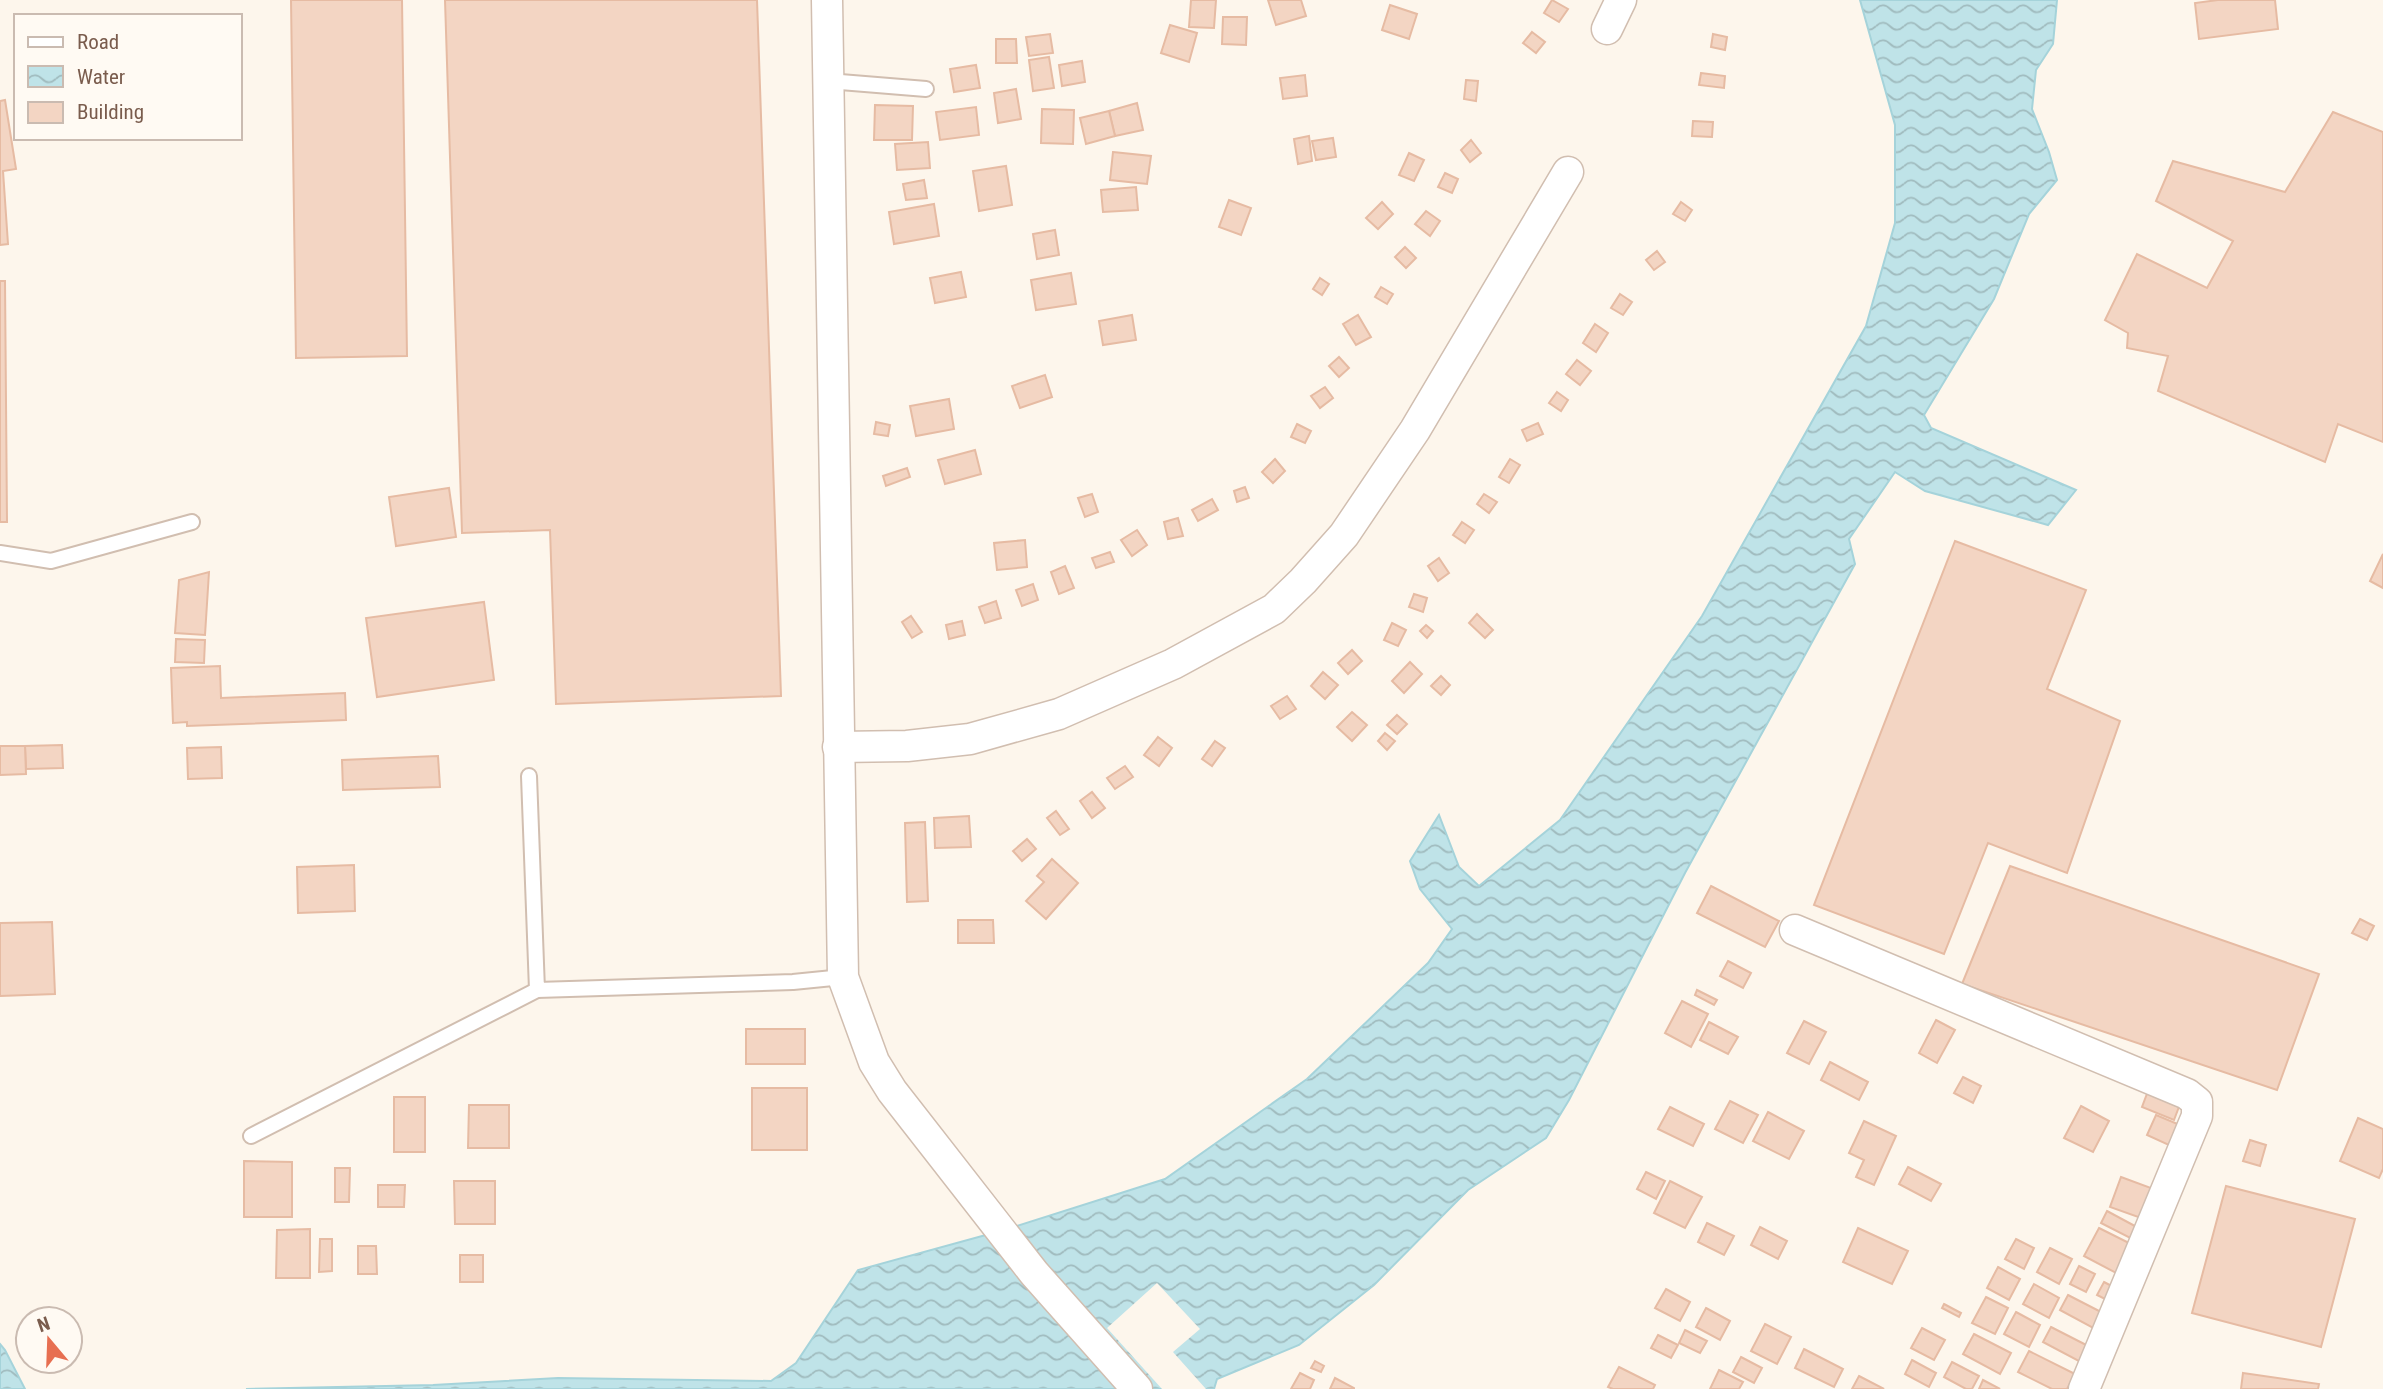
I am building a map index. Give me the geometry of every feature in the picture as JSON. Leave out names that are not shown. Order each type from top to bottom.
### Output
[{"type":"street","points":[[827,0],[843,977],[874,1062],[892,1091],[1034,1273],[1137,1389]]},
{"type":"street","points":[[1606,29],[1621,0]]},
{"type":"street","points":[[838,747],[907,746],[970,739],[1059,714],[1173,664],[1274,608],[1303,581],[1344,535],[1408,440],[1568,172]]},
{"type":"street","points":[[1796,930],[2187,1094],[2197,1102],[2197,1116],[2084,1389]]},
{"type":"lane","points":[[828,81],[926,89]]},
{"type":"lane","points":[[0,553],[51,561],[192,522]]},
{"type":"lane","points":[[529,776],[537,989]]},
{"type":"lane","points":[[250,1136],[537,989],[793,982],[843,977]]},
{"type":"water","points":[[1860,0],[2057,0],[2053,44],[2036,70],[2032,109],[2057,180],[2029,214],[1994,299],[1924,415],[1931,428],[2076,490],[2048,525],[1925,491],[1895,472],[1849,539],[1855,564],[1685,873],[1569,1100],[1546,1138],[1468,1190],[1374,1285],[1299,1345],[1217,1379],[1214,1389],[246,1389],[433,1385],[558,1378],[771,1381],[796,1363],[858,1270],[1004,1230],[1165,1179],[1307,1079],[1428,963],[1452,929],[1420,889],[1410,861],[1439,815],[1459,867],[1479,886],[1560,820],[1702,616],[1866,326],[1895,223],[1895,125]]},
{"type":"water","points":[[0,1344],[14,1368],[14,1375],[18,1375],[25,1389],[0,1389]]},
{"type":"pier","points":[[1157,1283],[1200,1329],[1173,1352],[1206,1389],[1162,1389],[1107,1328]]},
{"type":"building","points":[[291,0],[402,0],[407,356],[296,358]]},
{"type":"building","points":[[445,0],[757,0],[781,696],[556,704],[550,530],[462,533]]},
{"type":"building","points":[[1191,0],[1216,0],[1214,28],[1189,27]]},
{"type":"building","points":[[1268,0],[1301,0],[1306,16],[1276,25]]},
{"type":"building","points":[[1552,0],[1568,9],[1559,22],[1544,13]]},
{"type":"building","points":[[2218,0],[2275,0],[2278,29],[2199,39],[2195,3]]},
{"type":"building","points":[[1390,5],[1417,14],[1409,39],[1382,30]]},
{"type":"building","points":[[1223,17],[1247,17],[1246,45],[1222,44]]},
{"type":"building","points":[[1170,25],[1197,33],[1189,62],[1161,53]]},
{"type":"building","points":[[1532,32],[1545,42],[1536,53],[1523,43]]},
{"type":"building","points":[[1050,34],[1053,53],[1029,56],[1026,37]]},
{"type":"building","points":[[1713,34],[1727,37],[1725,50],[1711,47]]},
{"type":"building","points":[[996,39],[1016,39],[1017,63],[996,63]]},
{"type":"building","points":[[1049,57],[1054,88],[1033,91],[1029,60]]},
{"type":"building","points":[[1082,61],[1085,82],[1062,86],[1059,65]]},
{"type":"building","points":[[976,65],[980,88],[954,92],[950,69]]},
{"type":"building","points":[[1701,73],[1725,76],[1724,88],[1699,85]]},
{"type":"building","points":[[1305,75],[1307,96],[1283,99],[1280,78]]},
{"type":"building","points":[[1466,80],[1478,81],[1476,101],[1464,99]]},
{"type":"building","points":[[1016,89],[1021,119],[998,123],[994,93]]},
{"type":"building","points":[[5,100],[16,169],[3,171],[8,244],[0,245],[0,101]]},
{"type":"building","points":[[1137,103],[1143,130],[1115,136],[1109,111]]},
{"type":"building","points":[[875,105],[913,106],[912,140],[874,140]]},
{"type":"building","points":[[976,107],[979,135],[940,140],[936,112]]},
{"type":"building","points":[[1042,109],[1074,110],[1073,144],[1041,143]]},
{"type":"building","points":[[1109,111],[1115,136],[1086,144],[1080,118]]},
{"type":"building","points":[[2333,112],[2383,132],[2383,442],[2338,424],[2325,462],[2158,391],[2168,356],[2127,348],[2128,333],[2105,320],[2137,254],[2207,288],[2233,241],[2156,201],[2173,161],[2285,192]]},
{"type":"building","points":[[1693,121],[1713,122],[1712,137],[1692,136]]},
{"type":"building","points":[[1309,136],[1312,161],[1298,164],[1294,139]]},
{"type":"building","points":[[1333,138],[1336,157],[1316,160],[1312,141]]},
{"type":"building","points":[[1471,140],[1481,153],[1470,162],[1461,150]]},
{"type":"building","points":[[928,142],[930,168],[897,170],[895,144]]},
{"type":"building","points":[[1113,152],[1151,156],[1147,184],[1110,180]]},
{"type":"building","points":[[1409,153],[1424,160],[1414,181],[1399,175]]},
{"type":"building","points":[[1006,166],[1012,205],[979,211],[973,171]]},
{"type":"building","points":[[1445,173],[1458,179],[1452,193],[1438,187]]},
{"type":"building","points":[[924,180],[927,198],[906,200],[903,184]]},
{"type":"building","points":[[1136,187],[1138,210],[1103,212],[1101,190]]},
{"type":"building","points":[[1229,200],[1251,208],[1241,235],[1219,227]]},
{"type":"building","points":[[1382,202],[1393,214],[1378,229],[1366,218]]},
{"type":"building","points":[[1681,202],[1692,210],[1685,221],[1673,214]]},
{"type":"building","points":[[934,204],[939,236],[894,244],[889,212]]},
{"type":"building","points":[[1426,211],[1440,221],[1430,236],[1415,224]]},
{"type":"building","points":[[1055,230],[1059,255],[1037,259],[1033,234]]},
{"type":"building","points":[[1405,247],[1416,258],[1406,268],[1395,257]]},
{"type":"building","points":[[1657,251],[1665,262],[1654,270],[1646,260]]},
{"type":"building","points":[[961,272],[966,297],[935,303],[930,278]]},
{"type":"building","points":[[1071,273],[1076,304],[1036,310],[1031,280]]},
{"type":"building","points":[[1320,278],[1329,284],[1322,295],[1313,289]]},
{"type":"building","points":[[0,281],[5,281],[7,522],[0,522]]},
{"type":"building","points":[[1381,287],[1393,294],[1387,304],[1375,297]]},
{"type":"building","points":[[1620,294],[1632,302],[1623,315],[1611,308]]},
{"type":"building","points":[[1132,315],[1136,340],[1103,345],[1099,321]]},
{"type":"building","points":[[1358,315],[1371,337],[1356,345],[1343,324]]},
{"type":"building","points":[[1595,324],[1608,333],[1596,352],[1583,343]]},
{"type":"building","points":[[1339,357],[1349,368],[1339,377],[1329,366]]},
{"type":"building","points":[[1577,360],[1591,371],[1580,385],[1566,374]]},
{"type":"building","points":[[1045,375],[1052,397],[1020,408],[1012,386]]},
{"type":"building","points":[[1325,387],[1333,398],[1320,408],[1311,396]]},
{"type":"building","points":[[1557,392],[1568,400],[1561,411],[1549,403]]},
{"type":"building","points":[[949,399],[954,429],[916,436],[910,406]]},
{"type":"building","points":[[876,422],[890,425],[888,436],[874,434]]},
{"type":"building","points":[[1538,423],[1543,434],[1527,441],[1522,430]]},
{"type":"building","points":[[1297,424],[1311,431],[1305,443],[1291,437]]},
{"type":"building","points":[[975,450],[981,474],[945,484],[938,460]]},
{"type":"building","points":[[1275,459],[1285,471],[1273,483],[1262,472]]},
{"type":"building","points":[[1510,459],[1520,465],[1509,483],[1499,477]]},
{"type":"building","points":[[907,468],[910,477],[886,486],[883,476]]},
{"type":"building","points":[[1245,487],[1249,498],[1237,502],[1234,491]]},
{"type":"building","points":[[449,488],[456,537],[396,546],[389,497]]},
{"type":"building","points":[[1092,494],[1098,512],[1085,517],[1078,498]]},
{"type":"building","points":[[1484,494],[1497,502],[1489,513],[1477,504]]},
{"type":"building","points":[[1212,499],[1218,510],[1198,521],[1192,510]]},
{"type":"building","points":[[1178,518],[1183,536],[1168,539],[1164,522]]},
{"type":"building","points":[[1462,522],[1474,530],[1465,543],[1453,535]]},
{"type":"building","points":[[1137,530],[1147,545],[1132,556],[1121,540]]},
{"type":"building","points":[[1025,540],[1027,567],[997,570],[994,543]]},
{"type":"building","points":[[1955,541],[2086,590],[2047,689],[2120,721],[2067,873],[1988,843],[1944,954],[1814,905]]},
{"type":"building","points":[[1110,552],[1114,562],[1096,568],[1092,558]]},
{"type":"building","points":[[2383,554],[2383,588],[2370,581]]},
{"type":"building","points":[[1439,558],[1449,573],[1438,581],[1428,566]]},
{"type":"building","points":[[1065,566],[1074,588],[1059,594],[1051,572]]},
{"type":"building","points":[[209,572],[205,635],[175,633],[179,580]]},
{"type":"building","points":[[1033,584],[1038,600],[1022,606],[1016,590]]},
{"type":"building","points":[[1414,594],[1427,598],[1423,612],[1409,607]]},
{"type":"building","points":[[996,601],[1001,618],[985,623],[979,607]]},
{"type":"building","points":[[484,602],[494,680],[377,697],[366,618]]},
{"type":"building","points":[[1477,614],[1493,630],[1485,638],[1469,623]]},
{"type":"building","points":[[911,616],[922,632],[912,638],[902,622]]},
{"type":"building","points":[[962,621],[965,635],[949,639],[946,625]]},
{"type":"building","points":[[1392,623],[1406,630],[1398,646],[1384,640]]},
{"type":"building","points":[[1426,625],[1433,631],[1427,638],[1420,631]]},
{"type":"building","points":[[176,639],[205,640],[204,663],[175,662]]},
{"type":"building","points":[[1352,650],[1362,661],[1348,674],[1338,663]]},
{"type":"building","points":[[1410,662],[1422,674],[1404,693],[1392,681]]},
{"type":"building","points":[[220,666],[221,698],[345,693],[346,720],[187,726],[187,722],[173,723],[171,668]]},
{"type":"building","points":[[1323,672],[1338,685],[1325,699],[1311,686]]},
{"type":"building","points":[[1441,676],[1450,685],[1441,695],[1431,686]]},
{"type":"building","points":[[1287,696],[1296,709],[1280,719],[1271,706]]},
{"type":"building","points":[[1352,712],[1367,725],[1352,741],[1337,727]]},
{"type":"building","points":[[1397,715],[1407,724],[1397,734],[1387,725]]},
{"type":"building","points":[[1385,733],[1395,741],[1387,750],[1378,741]]},
{"type":"building","points":[[1158,737],[1172,748],[1159,766],[1144,755]]},
{"type":"building","points":[[1215,741],[1225,748],[1212,766],[1202,759]]},
{"type":"building","points":[[62,745],[63,768],[26,769],[25,746]]},
{"type":"building","points":[[0,746],[25,746],[26,774],[0,775]]},
{"type":"building","points":[[221,747],[222,778],[188,779],[187,748]]},
{"type":"building","points":[[438,756],[440,787],[343,790],[342,760]]},
{"type":"building","points":[[1125,766],[1133,777],[1115,789],[1107,778]]},
{"type":"building","points":[[1092,792],[1105,808],[1092,818],[1080,801]]},
{"type":"building","points":[[1056,811],[1069,829],[1060,835],[1047,818]]},
{"type":"building","points":[[969,816],[971,847],[935,848],[934,818]]},
{"type":"building","points":[[925,822],[928,901],[907,902],[905,823]]},
{"type":"building","points":[[1027,839],[1036,849],[1022,861],[1013,851]]},
{"type":"building","points":[[1052,859],[1078,883],[1046,919],[1026,901],[1044,882],[1037,876]]},
{"type":"building","points":[[354,865],[355,911],[298,913],[297,867]]},
{"type":"building","points":[[2010,866],[2319,974],[2277,1090],[1962,984]]},
{"type":"building","points":[[1711,886],[1779,921],[1765,947],[1697,913]]},
{"type":"building","points":[[2360,919],[2374,926],[2367,940],[2352,933]]},
{"type":"building","points":[[958,920],[993,920],[994,943],[958,943]]},
{"type":"building","points":[[52,922],[55,994],[0,996],[0,923]]},
{"type":"building","points":[[1728,961],[1751,973],[1743,988],[1720,976]]},
{"type":"building","points":[[1697,990],[1717,1000],[1714,1005],[1695,995]]},
{"type":"building","points":[[1682,1001],[1708,1014],[1691,1047],[1665,1033]]},
{"type":"building","points":[[1936,1020],[1955,1030],[1937,1063],[1919,1053]]},
{"type":"building","points":[[1804,1021],[1826,1032],[1809,1064],[1787,1053]]},
{"type":"building","points":[[1709,1022],[1738,1037],[1728,1054],[1700,1040]]},
{"type":"building","points":[[746,1029],[805,1029],[805,1064],[746,1064]]},
{"type":"building","points":[[1830,1062],[1868,1082],[1859,1100],[1821,1080]]},
{"type":"building","points":[[1963,1077],[1981,1086],[1973,1103],[1954,1093]]},
{"type":"building","points":[[752,1088],[807,1088],[807,1150],[752,1150]]},
{"type":"building","points":[[2148,1091],[2180,1104],[2174,1120],[2142,1107]]},
{"type":"building","points":[[394,1097],[425,1097],[425,1152],[394,1152]]},
{"type":"building","points":[[1730,1101],[1758,1115],[1743,1143],[1715,1129]]},
{"type":"building","points":[[469,1105],[509,1105],[509,1148],[468,1148]]},
{"type":"building","points":[[2081,1106],[2109,1121],[2093,1152],[2064,1138]]},
{"type":"building","points":[[1670,1107],[1704,1124],[1693,1146],[1658,1129]]},
{"type":"building","points":[[1768,1112],[1804,1131],[1789,1159],[1753,1141]]},
{"type":"building","points":[[2156,1115],[2180,1125],[2171,1146],[2147,1135]]},
{"type":"building","points":[[2358,1118],[2383,1129],[2383,1169],[2379,1178],[2340,1161]]},
{"type":"building","points":[[1864,1121],[1896,1136],[1874,1185],[1856,1177],[1864,1160],[1849,1153]]},
{"type":"building","points":[[2250,1140],[2266,1145],[2260,1166],[2243,1161]]},
{"type":"building","points":[[244,1161],[292,1162],[292,1217],[244,1217]]},
{"type":"building","points":[[1908,1167],[1941,1184],[1931,1201],[1899,1184]]},
{"type":"building","points":[[335,1168],[350,1168],[349,1202],[335,1202]]},
{"type":"building","points":[[1646,1172],[1665,1181],[1656,1199],[1637,1189]]},
{"type":"building","points":[[2121,1177],[2151,1188],[2141,1218],[2110,1207]]},
{"type":"building","points":[[454,1181],[495,1181],[495,1224],[455,1224]]},
{"type":"building","points":[[1670,1181],[1702,1197],[1685,1228],[1654,1213]]},
{"type":"building","points":[[378,1185],[405,1185],[404,1207],[378,1207]]},
{"type":"building","points":[[2226,1186],[2355,1219],[2321,1347],[2192,1313]]},
{"type":"building","points":[[2107,1211],[2146,1232],[2140,1243],[2101,1223]]},
{"type":"building","points":[[1707,1223],[1734,1236],[1724,1255],[1698,1242]]},
{"type":"building","points":[[1760,1227],[1787,1241],[1778,1259],[1751,1245]]},
{"type":"building","points":[[1858,1228],[1908,1251],[1892,1284],[1843,1262]]},
{"type":"building","points":[[2099,1228],[2135,1246],[2120,1275],[2084,1256]]},
{"type":"building","points":[[310,1229],[310,1278],[276,1278],[277,1230]]},
{"type":"building","points":[[320,1239],[332,1239],[332,1271],[319,1272]]},
{"type":"building","points":[[2016,1239],[2034,1248],[2024,1269],[2005,1259]]},
{"type":"building","points":[[358,1246],[376,1246],[377,1274],[358,1274]]},
{"type":"building","points":[[2050,1248],[2072,1259],[2059,1284],[2037,1272]]},
{"type":"building","points":[[460,1255],[483,1255],[483,1282],[460,1282]]},
{"type":"building","points":[[2079,1266],[2095,1274],[2086,1292],[2070,1284]]},
{"type":"building","points":[[1998,1267],[2020,1279],[2009,1300],[1987,1288]]},
{"type":"building","points":[[2104,1282],[2123,1292],[2117,1305],[2097,1295]]},
{"type":"building","points":[[2034,1284],[2059,1298],[2049,1318],[2023,1304]]},
{"type":"building","points":[[1666,1289],[1690,1302],[1680,1321],[1655,1308]]},
{"type":"building","points":[[2068,1295],[2103,1313],[2095,1329],[2060,1310]]},
{"type":"building","points":[[1986,1297],[2008,1308],[1995,1334],[1972,1323]]},
{"type":"building","points":[[1944,1304],[1961,1313],[1959,1317],[1942,1308]]},
{"type":"building","points":[[1706,1308],[1730,1321],[1720,1340],[1696,1327]]},
{"type":"building","points":[[2016,1312],[2040,1325],[2029,1347],[2004,1334]]},
{"type":"building","points":[[1765,1324],[1791,1337],[1777,1364],[1751,1351]]},
{"type":"building","points":[[2051,1327],[2098,1351],[2090,1367],[2043,1342]]},
{"type":"building","points":[[1922,1328],[1945,1340],[1934,1360],[1911,1348]]},
{"type":"building","points":[[1685,1330],[1707,1341],[1700,1353],[1679,1343]]},
{"type":"building","points":[[1974,1334],[2011,1353],[2000,1374],[1963,1354]]},
{"type":"building","points":[[1658,1335],[1678,1345],[1671,1358],[1651,1348]]},
{"type":"building","points":[[1804,1349],[1843,1369],[1834,1387],[1795,1368]]},
{"type":"building","points":[[2029,1351],[2075,1374],[2067,1389],[2052,1389],[2018,1372]]},
{"type":"building","points":[[1741,1357],[1762,1368],[1754,1383],[1733,1372]]},
{"type":"building","points":[[1912,1360],[1936,1373],[1929,1387],[1905,1374]]},
{"type":"building","points":[[1315,1361],[1324,1366],[1321,1372],[1311,1368]]},
{"type":"building","points":[[1952,1362],[1979,1376],[1972,1389],[1966,1389],[1944,1377]]},
{"type":"building","points":[[1619,1367],[1655,1385],[1653,1389],[1608,1387]]},
{"type":"building","points":[[1719,1370],[1743,1382],[1739,1389],[1710,1389]]},
{"type":"building","points":[[1300,1373],[1314,1380],[1310,1389],[1291,1389]]},
{"type":"building","points":[[2243,1373],[2319,1384],[2318,1389],[2241,1389]]},
{"type":"building","points":[[1859,1376],[1884,1389],[1852,1389]]},
{"type":"building","points":[[1335,1378],[1354,1388],[1354,1389],[1330,1389]]},
{"type":"building","points":[[1983,1380],[2000,1389],[1979,1389]]}]
